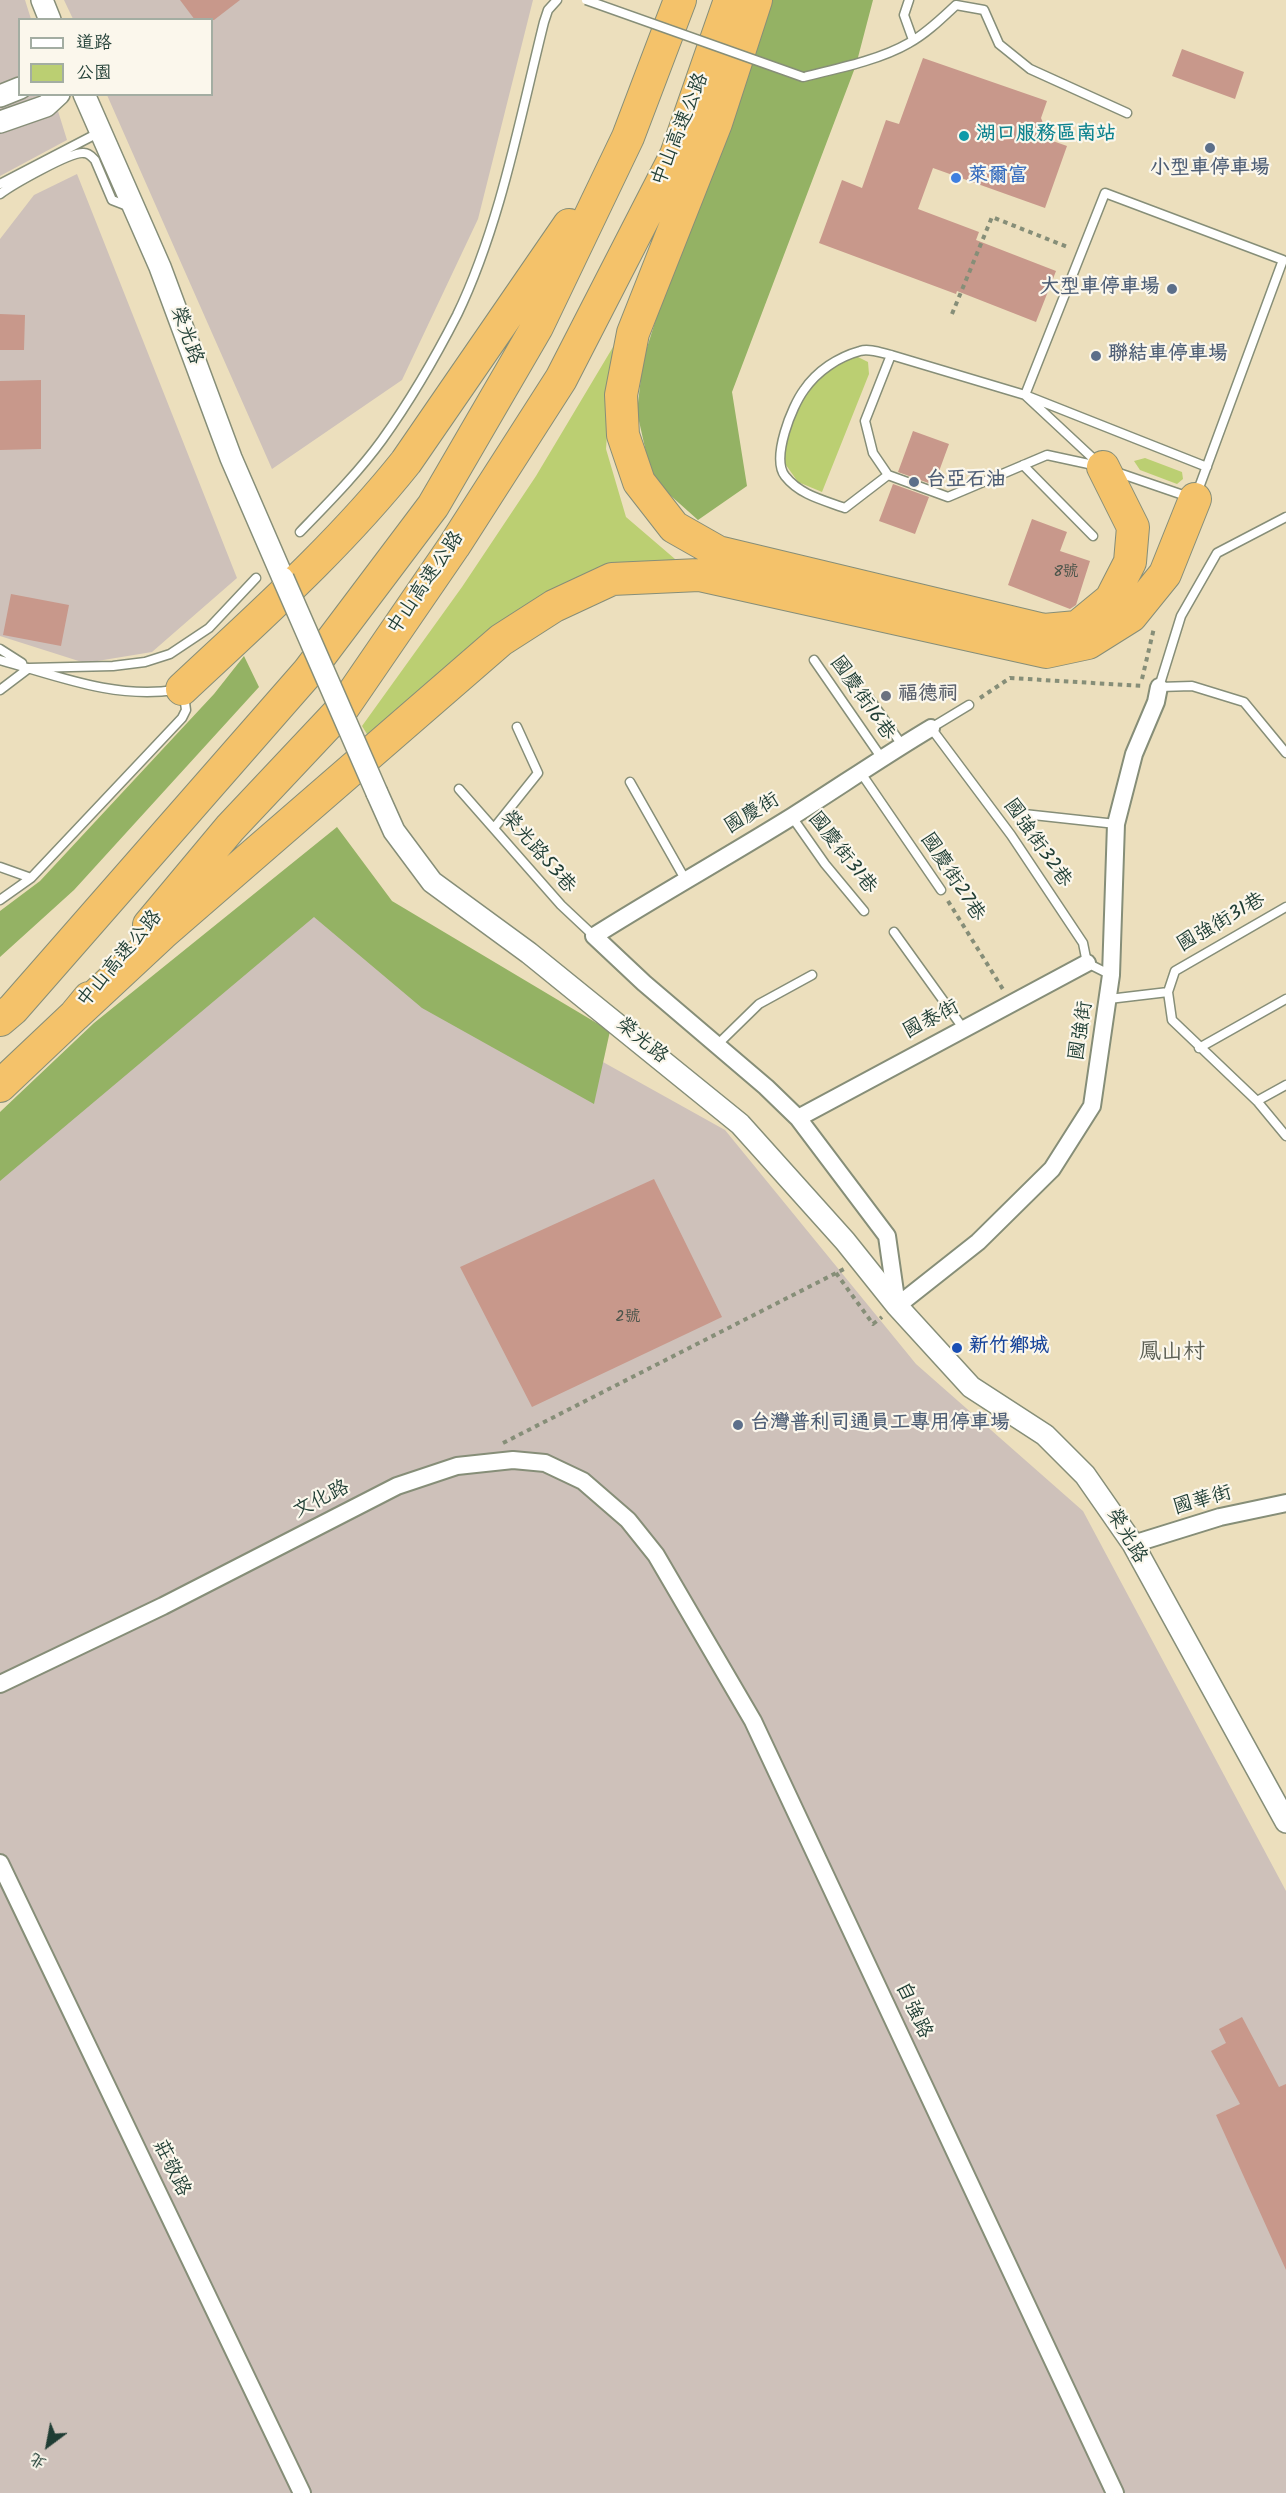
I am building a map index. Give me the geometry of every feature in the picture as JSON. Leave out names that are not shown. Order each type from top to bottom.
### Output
[{"type":"highway","name":"中山高速公路","points":[[0,1020],[13,1009],[144,861],[308,672],[433,506],[537,327],[628,137],[680,0]]},
{"type":"highway","name":"中山高速公路","points":[[0,1086],[75,1015],[230,828],[343,708],[454,546],[561,379],[676,155],[730,0]]},
{"type":"highway","points":[[756,0],[716,123],[633,333],[621,395],[623,435],[639,482],[674,527],[718,552],[1044,630],[1077,627],[1111,599],[1130,562],[1133,527],[1102,467]]},
{"type":"highway","points":[[182,689],[328,552],[387,487],[628,137]]},
{"type":"highway","points":[[75,1015],[162,934],[501,640],[554,606],[612,579],[699,575],[1046,652],[1088,643],[1131,616],[1165,574],[1195,499]]},
{"type":"street","points":[[42,0],[49,18]]},
{"type":"street","points":[[0,96],[18,89]]},
{"type":"street","points":[[0,122],[46,106],[57,96]]},
{"type":"street","name":"榮光路","points":[[85,96],[160,267],[231,458],[394,831],[432,882],[538,960],[740,1124],[861,1261],[897,1306],[971,1387],[1045,1435],[1085,1475],[1133,1544],[1286,1822]]},
{"type":"street","name":"國強街","points":[[897,1306],[978,1242],[1052,1169],[1092,1106],[1109,999],[1116,824],[1134,753],[1159,687]]},
{"type":"street","name":"國慶街","points":[[594,936],[792,817],[861,773],[881,757],[931,728]]},
{"type":"street","points":[[594,936],[644,983],[766,1087],[798,1118],[886,1236],[897,1306]]},
{"type":"street","name":"國泰街","points":[[798,1118],[1087,963]]},
{"type":"street","name":"文化路","points":[[0,1684],[163,1606],[397,1486],[457,1466],[513,1460],[545,1463],[583,1481],[628,1520],[656,1555]]},
{"type":"street","name":"國華街","points":[[1133,1544],[1220,1517],[1286,1503]]},
{"type":"street","name":"自強路","points":[[656,1555],[753,1721],[1115,2493]]},
{"type":"street","name":"莊敬路","points":[[0,1863],[302,2493]]},
{"type":"lane","points":[[300,532],[381,441],[423,377],[457,314],[496,208],[544,22],[548,10],[556,0]]},
{"type":"lane","points":[[586,0],[803,77],[845,67],[913,40],[956,5],[984,10],[999,44],[1030,69],[1127,113]]},
{"type":"lane","points":[[909,0],[904,15],[913,40]]},
{"type":"lane","points":[[0,184],[100,132]]},
{"type":"lane","points":[[0,194],[61,160],[84,153],[91,155],[95,160],[112,200],[134,209]]},
{"type":"lane","points":[[891,355],[865,421],[873,453],[888,475],[948,497],[1047,455],[1102,467],[1195,499],[1283,260],[1105,193],[1026,395]]},
{"type":"lane","points":[[888,475],[845,508],[803,493],[783,474],[779,453],[791,416],[804,390],[832,362],[862,350],[891,355],[1026,395],[1207,467]]},
{"type":"lane","points":[[1026,395],[1102,467]]},
{"type":"lane","points":[[1023,465],[1093,536]]},
{"type":"lane","points":[[1286,517],[1217,553],[1181,616],[1159,687],[1192,686],[1244,702],[1286,753]]},
{"type":"lane","points":[[0,649],[29,668],[145,663],[170,654],[209,628],[256,578]]},
{"type":"lane","points":[[0,660],[107,690],[158,693],[182,689],[187,701],[182,718],[31,878],[0,900]]},
{"type":"lane","name":"國慶街16巷","points":[[814,660],[881,757]]},
{"type":"lane","points":[[0,690],[29,668]]},
{"type":"lane","points":[[867,695],[902,745]]},
{"type":"lane","points":[[931,728],[969,705]]},
{"type":"lane","points":[[494,828],[538,773],[518,727]]},
{"type":"lane","name":"國強街32巷","points":[[931,728],[1011,835],[1083,943],[1087,963]]},
{"type":"lane","name":"國慶街27巷","points":[[861,773],[941,890]]},
{"type":"lane","points":[[630,782],[686,879]]},
{"type":"lane","name":"榮光路53巷","points":[[459,789],[561,905],[594,936]]},
{"type":"lane","points":[[1024,814],[1116,824]]},
{"type":"lane","name":"國慶街31巷","points":[[792,817],[825,864],[864,911]]},
{"type":"lane","points":[[0,867],[31,878]]},
{"type":"lane","name":"國強街31巷","points":[[1168,992],[1175,971],[1286,907]]},
{"type":"lane","points":[[894,932],[963,1028]]},
{"type":"lane","points":[[1087,963],[1111,975]]},
{"type":"lane","points":[[717,1045],[759,1004],[812,975]]},
{"type":"lane","points":[[1109,999],[1168,992],[1172,1020],[1257,1101],[1286,1136]]},
{"type":"lane","points":[[1199,1048],[1286,999]]},
{"type":"lane","points":[[1257,1101],[1286,1085]]},
{"type":"path","points":[[952,314],[992,218],[1083,253]]},
{"type":"path","points":[[969,705],[1010,678],[1159,687]]},
{"type":"path","name":"國慶街27巷","points":[[941,890],[1012,1003]]},
{"type":"path","points":[[499,1445],[861,1261]]},
{"type":"path","points":[[836,1273],[873,1324],[897,1306]]},
{"type":"shaded area","points":[[0,0],[25,0],[31,18],[18,18],[18,96],[53,96],[67,140],[0,176]]},
{"type":"shaded area","points":[[64,0],[533,0],[478,219],[402,380],[272,469],[107,96],[213,96],[213,18],[73,18]]},
{"type":"shaded area","points":[[77,174],[237,578],[152,652],[85,663],[0,636],[0,239],[34,195]]},
{"type":"shaded area","points":[[314,901],[725,1130],[916,1364],[1083,1511],[1286,1891],[1286,2493],[0,2493],[0,1150]]},
{"type":"green space","points":[[758,0],[873,0],[856,65],[732,392],[747,486],[698,520],[652,479],[637,412],[643,360]]},
{"type":"green space","points":[[613,347],[606,449],[626,517],[682,565],[614,564],[584,574],[522,609],[370,739],[362,726],[462,587],[536,476]]},
{"type":"green space","points":[[856,356],[868,362],[869,374],[822,492],[798,482],[781,458],[787,430],[797,404],[812,381],[834,362]]},
{"type":"green space","points":[[1145,458],[1182,472],[1183,479],[1177,484],[1140,470],[1134,461]]},
{"type":"green space","points":[[244,656],[259,687],[74,890],[0,957],[0,911],[40,881],[214,694]]},
{"type":"green space","points":[[337,827],[392,901],[610,1031],[594,1104],[422,1008],[314,917],[0,1181],[0,1112],[94,1023]]},
{"type":"building","points":[[180,0],[240,0],[214,20],[213,18],[194,18]]},
{"type":"building","points":[[1182,49],[1244,72],[1235,99],[1172,76]]},
{"type":"building","points":[[923,58],[1047,101],[1041,118],[1050,140],[1067,146],[1045,208],[933,168],[918,209],[979,232],[976,240],[1056,271],[1036,322],[957,291],[956,294],[819,243],[842,180],[862,188],[886,120],[899,124]]},
{"type":"building","points":[[0,314],[25,315],[24,350],[0,350]]},
{"type":"building","points":[[41,380],[41,449],[0,450],[0,381]]},
{"type":"building","points":[[913,431],[949,444],[934,485],[898,472]]},
{"type":"building","points":[[893,484],[929,497],[915,534],[879,521]]},
{"type":"building","points":[[1032,519],[1067,532],[1060,551],[1090,561],[1076,605],[1070,609],[1008,585]]},
{"type":"building","points":[[11,594],[69,605],[61,646],[3,635]]},
{"type":"building","points":[[654,1179],[722,1317],[532,1407],[460,1267]]},
{"type":"building","points":[[1242,2017],[1279,2087],[1286,2084],[1286,2270],[1216,2115],[1240,2104],[1211,2051],[1226,2043],[1219,2029]]},
{"type":"place","name":"湖口服務區南站","points":[[964,136]]},
{"type":"place","name":"小型車停車場","points":[[1210,148]]},
{"type":"place","name":"萊爾富","points":[[956,178]]},
{"type":"place","name":"大型車停車場","points":[[1172,289]]},
{"type":"place","name":"聯結車停車場","points":[[1096,356]]},
{"type":"place","name":"台亞石油","points":[[914,482]]},
{"type":"place","name":"福德祠","points":[[886,696]]},
{"type":"place","name":"新竹鄉城","points":[[957,1348]]},
{"type":"place","name":"台灣普利司通員工專用停車場","points":[[738,1425]]},
{"type":"district","name":"鳳山村","points":[[1172,1354]]}]
